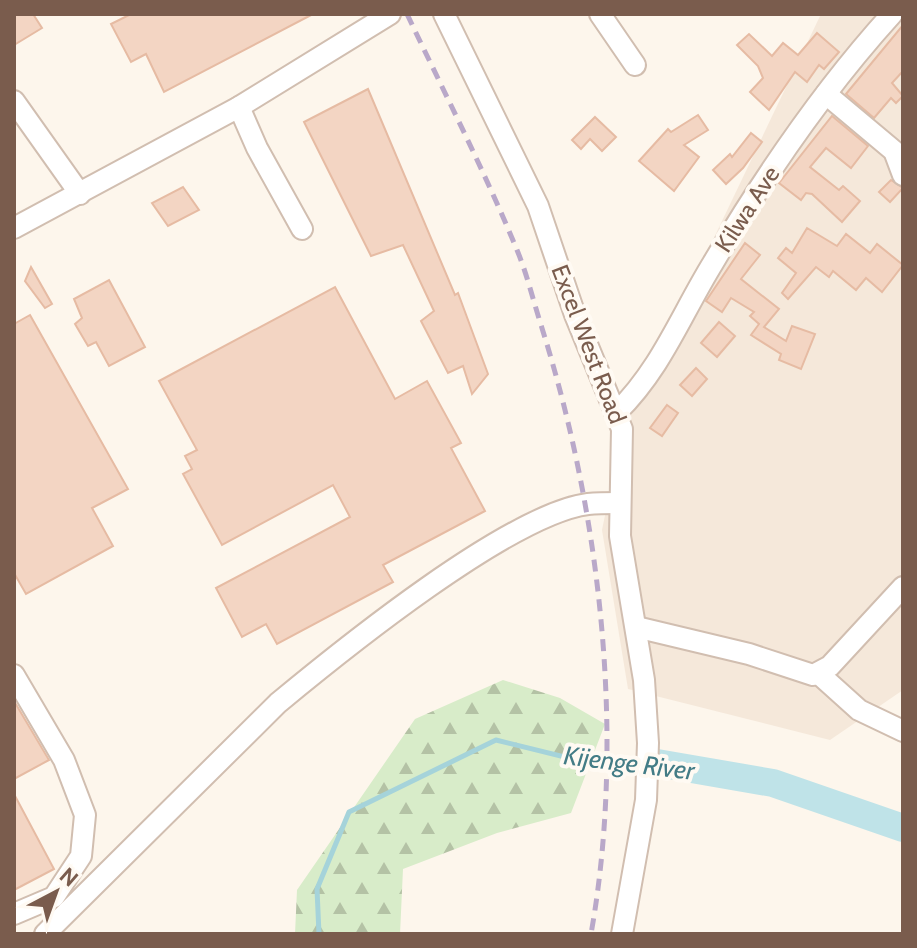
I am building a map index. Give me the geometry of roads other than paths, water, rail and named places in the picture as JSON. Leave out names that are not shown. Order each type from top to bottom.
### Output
[{"type":"street","points":[[14,228],[239,107],[390,14]]},
{"type":"street","name":"Excel West Road","points":[[444,14],[538,206],[575,315],[617,412],[624,449],[619,503],[620,536],[636,627],[648,743],[646,800],[622,934]]},
{"type":"street","points":[[600,14],[635,65]]},
{"type":"street","name":"Kilwa Ave","points":[[617,412],[651,373],[711,265],[789,144],[892,14]]},
{"type":"street","points":[[826,94],[894,151],[903,175]]},
{"type":"street","points":[[14,101],[80,194]]},
{"type":"street","points":[[239,107],[257,148],[302,229]]},
{"type":"street","points":[[45,934],[278,703],[306,679],[458,569],[517,531],[586,504],[619,503]]},
{"type":"street","points":[[819,674],[903,587]]},
{"type":"street","points":[[636,627],[749,654],[791,670],[819,674],[859,710],[903,731]]},
{"type":"street","points":[[14,675],[64,760],[85,815],[81,856],[54,897],[14,914]]},
{"type":"waterway","name":"Kijenge River","points":[[319,934],[317,889],[349,812],[496,740],[589,763],[644,763]]},
{"type":"waterway","name":"Kijenge River","points":[[657,763],[773,783],[903,828]]},
{"type":"railway","points":[[407,14],[521,259],[562,397],[579,472],[602,627],[606,705],[606,783],[601,859],[591,934]]}]
